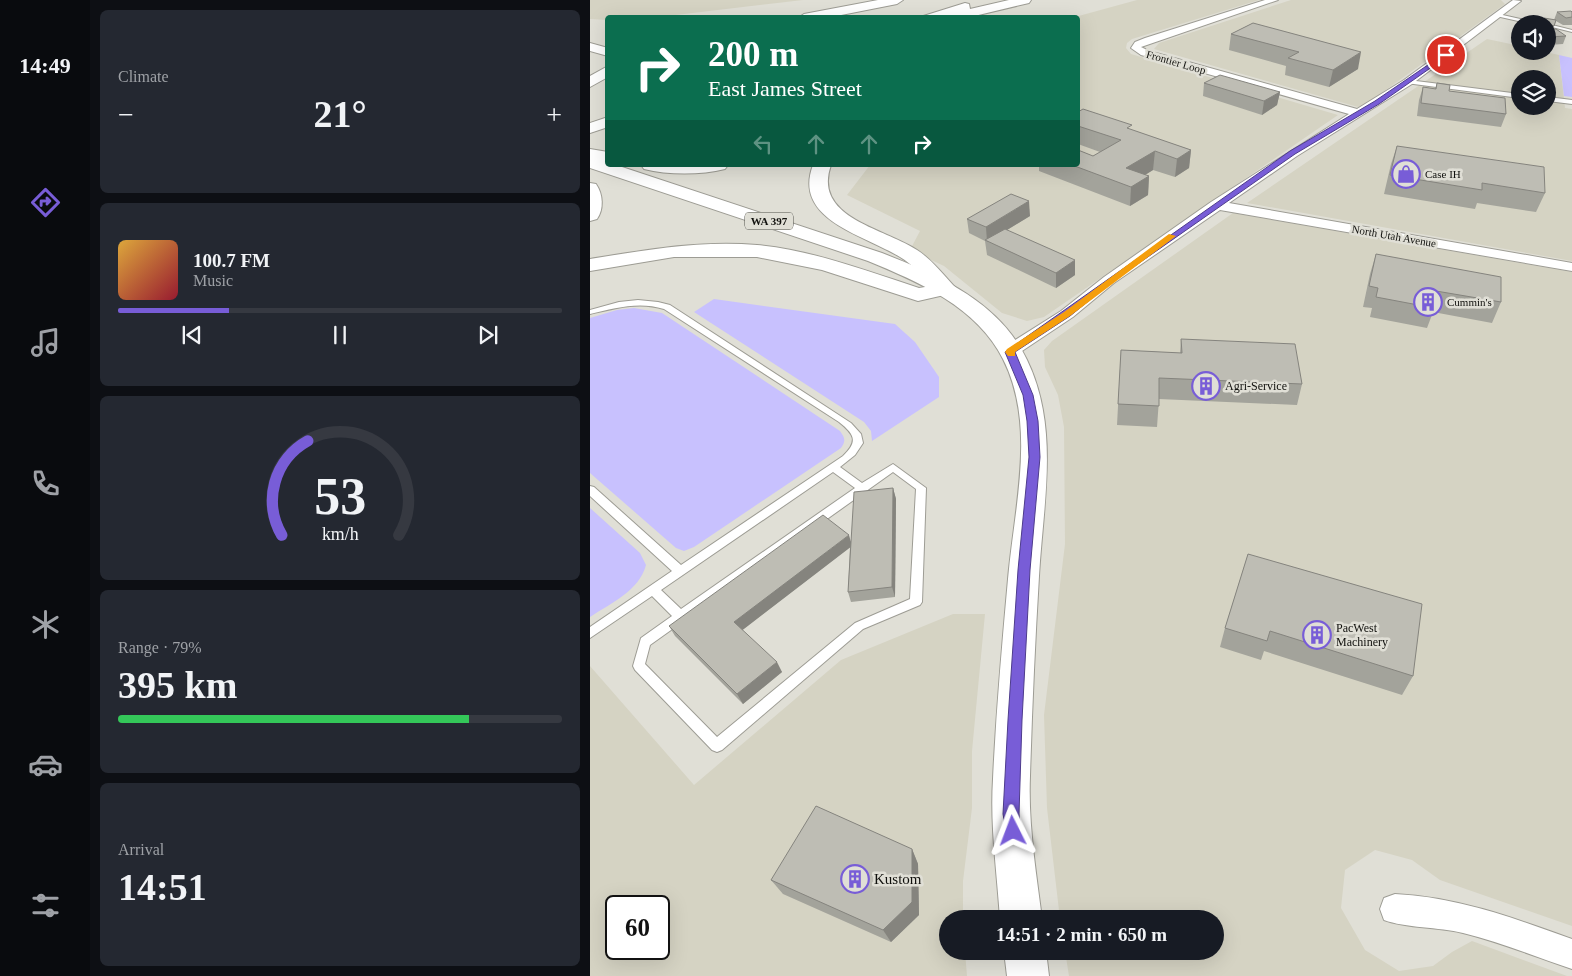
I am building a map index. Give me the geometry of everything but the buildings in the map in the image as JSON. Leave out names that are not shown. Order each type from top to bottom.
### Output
[{"type":"main road","points":[[935,15],[995,0]]},
{"type":"main road","points":[[961,15],[1025,0]]},
{"type":"main road","points":[[977,15],[1029,0]]},
{"type":"main road","points":[[824,15],[905,3]]},
{"type":"main road","points":[[855,15],[905,3]]},
{"type":"main road","points":[[876,15],[905,3]]},
{"type":"main road","points":[[590,46],[605,51]]},
{"type":"main road","points":[[590,83],[605,72]]},
{"type":"main road","points":[[590,92],[605,87]]},
{"type":"main road","points":[[590,154],[605,156]]},
{"type":"main road","name":"WA 397","points":[[590,162],[875,257],[911,271],[946,289],[983,318],[1010,352],[1028,395],[1033,421],[1034,457],[1023,588],[1011,814],[1020,910]]},
{"type":"main road","points":[[821,167],[817,182],[822,202],[848,222],[910,254],[946,289]]},
{"type":"main road","points":[[590,188],[593,204],[590,215]]},
{"type":"main road","points":[[590,265],[674,251],[758,251],[827,265],[918,295],[946,289]]},
{"type":"main road","points":[[1026,960],[1028,976]]},
{"type":"street","name":"Frontier Loop","points":[[1274,0],[1148,40],[1138,44],[1136,48],[1145,53],[1359,113]]},
{"type":"street","points":[[1010,352],[1067,314],[1109,280],[1216,205],[1320,135],[1408,82],[1515,1]]},
{"type":"street","name":"North Utah Avenue","points":[[1216,205],[1572,267]]},
{"type":"street","points":[[1395,909],[1424,909],[1450,913],[1572,954]]},
{"type":"lane","points":[[1498,15],[1511,18]]},
{"type":"lane","points":[[1556,27],[1572,30]]},
{"type":"lane","points":[[1408,82],[1511,95]]},
{"type":"lane","points":[[1556,100],[1572,102]]},
{"type":"lane","points":[[590,312],[637,302],[655,303],[674,311],[854,429],[858,437],[856,448],[833,467],[590,633]]},
{"type":"lane","points":[[833,467],[862,488]]},
{"type":"lane","points":[[893,467],[921,488],[916,602],[859,626],[717,746],[639,666],[645,642],[680,616],[893,467]]},
{"type":"lane","points":[[590,490],[680,571]]},
{"type":"lane","points":[[653,590],[680,616]]},
{"type":"shaded area","points":[[590,0],[803,0],[676,15],[605,15],[605,20],[590,19]]},
{"type":"shaded area","points":[[1137,0],[1259,0],[1132,39],[1127,43],[1126,48],[1131,54],[1338,115],[1044,317],[1027,321],[1002,313],[944,266],[910,250],[920,231],[847,195],[868,167],[1080,167],[1080,16]]},
{"type":"shaded area","points":[[1291,0],[1501,0],[1505,4],[1365,105],[1358,107],[1154,49],[1159,43]]},
{"type":"shaded area","points":[[1487,39],[1511,44],[1511,60],[1556,60],[1556,54],[1559,55],[1565,108],[1572,109],[1572,261],[1247,203]]},
{"type":"shaded area","points":[[1559,55],[1572,58],[1572,97],[1564,96]]},
{"type":"shaded area","points":[[1233,213],[1572,272],[1572,926],[1440,880],[1412,860],[1375,850],[1345,870],[1341,908],[1365,950],[1399,971],[1433,966],[1452,952],[1472,941],[1567,976],[1069,976],[1066,960],[1224,960],[1224,910],[1059,910],[1047,808],[1044,715],[1065,544],[1064,427],[1058,395],[1045,367],[1044,350],[1052,341]]},
{"type":"shaded area","points":[[714,299],[895,324],[915,342],[939,377],[939,397],[872,441],[871,431],[864,422],[694,312]]},
{"type":"shaded area","points":[[634,308],[662,313],[840,431],[844,439],[841,448],[694,547],[684,551],[676,548],[590,473],[590,318],[617,310]]},
{"type":"shaded area","points":[[590,508],[640,553],[646,565],[631,589],[590,617]]},
{"type":"shaded area","points":[[953,614],[985,614],[972,751],[972,808],[963,881],[963,910],[939,910],[939,960],[966,960],[967,976],[590,976],[590,666],[694,785],[841,660]]},
{"type":"slow traffic","points":[[1012,354],[1010,352],[1067,314],[1109,280],[1172,236]]},
{"type":"place","name":"Case IH","points":[[1406,174]]},
{"type":"place","name":"Cummin's","points":[[1428,302]]},
{"type":"place","name":"Agri-Service","points":[[1206,386]]},
{"type":"place","name":"PacWest Machinery","points":[[1317,635]]},
{"type":"place","name":"Kustom","points":[[855,879]]},
{"type":"route","points":[[1013,831],[1011,814],[1015,720],[1024,570],[1034,457],[1033,421],[1028,395],[1021,374],[1010,352],[1067,314],[1109,280],[1292,153],[1335,125],[1377,102],[1446,55]]}]
